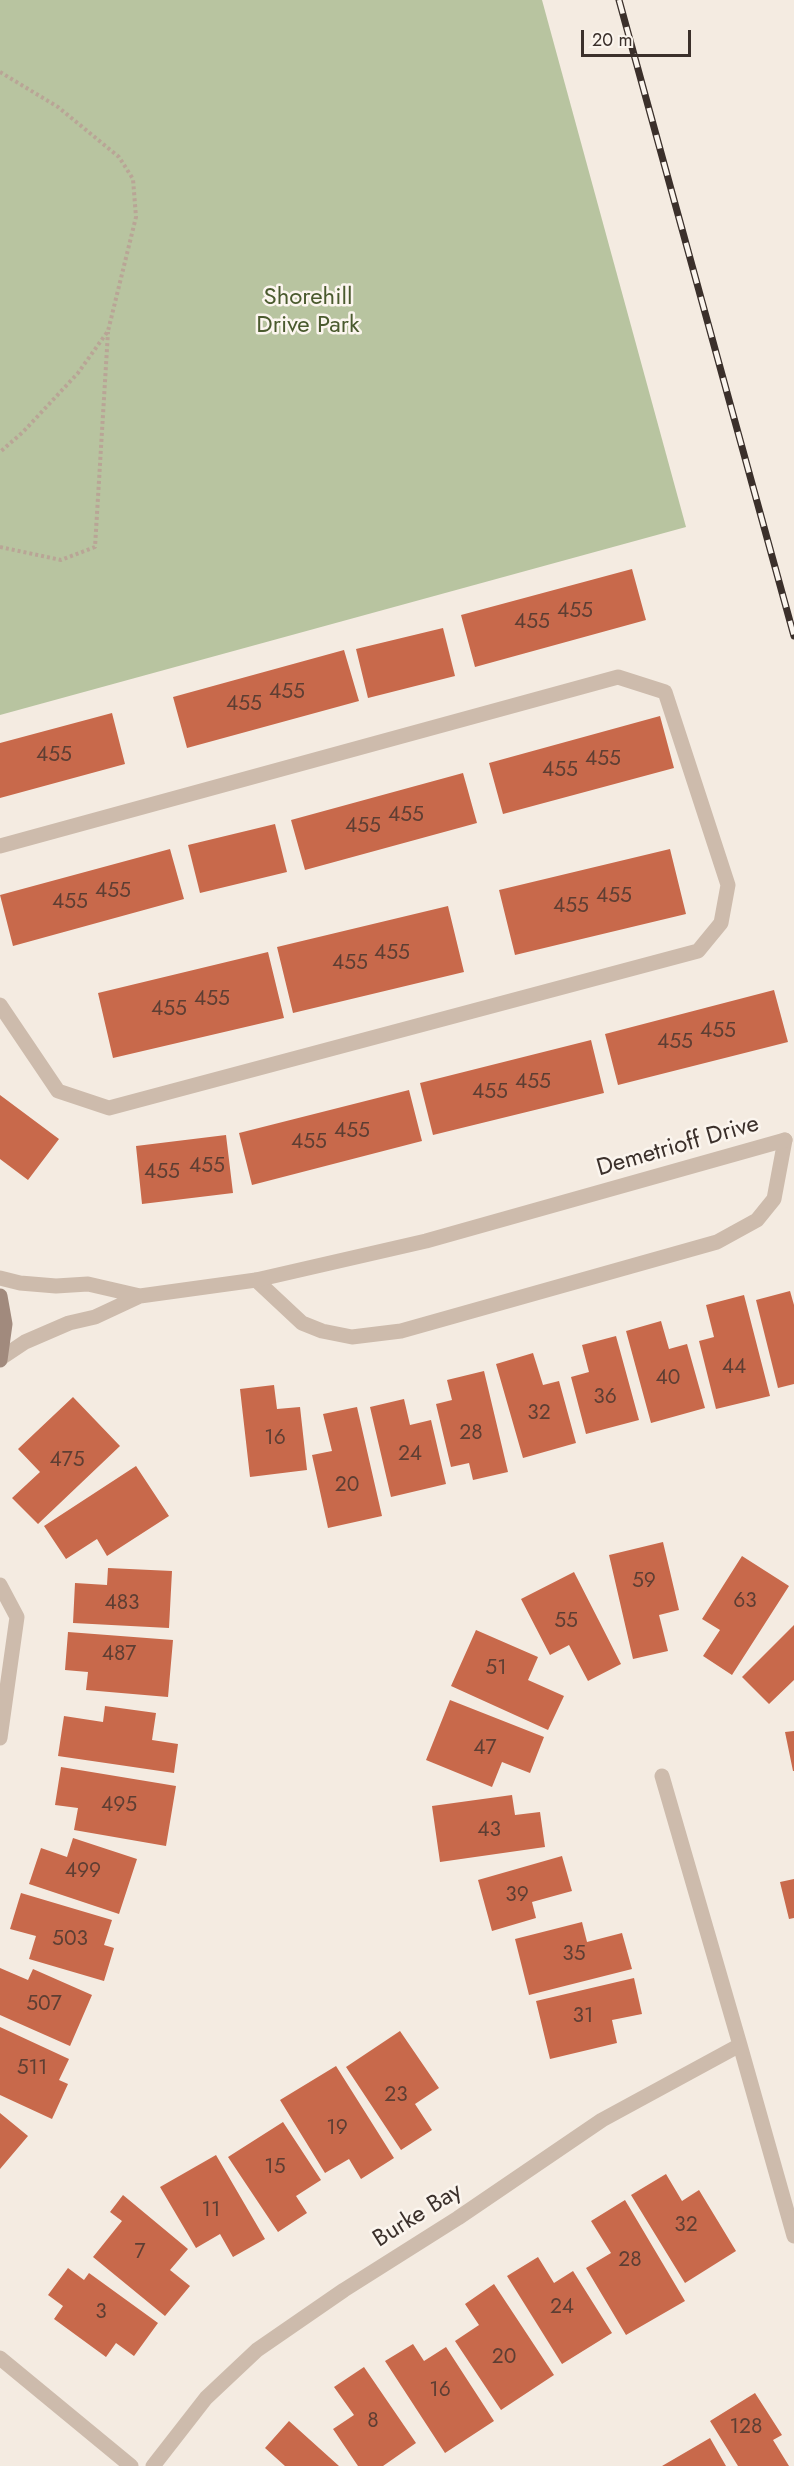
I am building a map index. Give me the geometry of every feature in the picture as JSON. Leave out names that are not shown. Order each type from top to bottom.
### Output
[{"type":"street","points":[[0,846],[618,677],[665,692],[728,885],[721,923],[698,951],[108,1108],[58,1091],[0,1005]]},
{"type":"street","name":"Demetrioff Drive","points":[[0,1359],[25,1342],[69,1323],[95,1317],[140,1296],[256,1280],[426,1241],[785,1140],[774,1199],[757,1220],[717,1242],[401,1331],[352,1337],[322,1331],[302,1323],[256,1280]]},
{"type":"street","name":"Demetrioff Drive","points":[[0,1278],[20,1283],[56,1286],[88,1284],[140,1296]]},
{"type":"street","points":[[0,1296],[5,1324],[0,1359]]},
{"type":"street","points":[[0,1585],[17,1617],[0,1738]]},
{"type":"street","points":[[662,1776],[794,2236]]},
{"type":"street","name":"Burke Bay","points":[[153,2466],[206,2398],[256,2350],[344,2290],[458,2218],[602,2120],[740,2045]]},
{"type":"street","points":[[0,2358],[131,2466]]},
{"type":"path","points":[[0,72],[58,107],[119,158],[133,180],[136,217],[108,331],[95,547],[61,560],[0,548]]},
{"type":"path","points":[[0,452],[23,432],[78,374],[108,331]]},
{"type":"green space","name":"Shorehill Drive Park","points":[[0,0],[542,0],[686,527],[0,715]]},
{"type":"building","points":[[632,569],[646,620],[475,667],[461,615]]},
{"type":"building","points":[[443,628],[455,676],[368,698],[356,649]]},
{"type":"building","points":[[344,650],[359,701],[187,748],[173,697]]},
{"type":"building","points":[[112,713],[125,764],[0,798],[0,743]]},
{"type":"building","points":[[660,716],[674,768],[503,814],[489,763]]},
{"type":"building","points":[[463,773],[477,823],[305,870],[291,820]]},
{"type":"building","points":[[275,824],[287,872],[200,893],[188,845]]},
{"type":"building","points":[[170,849],[184,899],[13,946],[0,895]]},
{"type":"building","points":[[670,849],[686,914],[515,955],[499,890]]},
{"type":"building","points":[[448,906],[464,972],[293,1013],[277,947]]},
{"type":"building","points":[[268,952],[284,1018],[113,1058],[98,993]]},
{"type":"building","points":[[774,990],[788,1042],[618,1085],[605,1034]]},
{"type":"building","points":[[591,1040],[604,1093],[433,1135],[420,1083]]},
{"type":"building","points":[[409,1090],[422,1141],[252,1185],[239,1133]]},
{"type":"building","points":[[0,1095],[59,1139],[28,1180],[0,1159]]},
{"type":"building","points":[[226,1135],[233,1193],[142,1204],[136,1146]]},
{"type":"building","points":[[790,1291],[794,1305],[794,1384],[778,1388],[756,1300]]},
{"type":"building","points":[[744,1295],[770,1396],[716,1409],[699,1341],[714,1337],[706,1305]]},
{"type":"building","points":[[661,1321],[669,1349],[687,1344],[705,1408],[651,1423],[626,1331]]},
{"type":"building","points":[[616,1336],[639,1420],[586,1434],[571,1377],[589,1372],[582,1345]]},
{"type":"building","points":[[533,1353],[543,1385],[559,1381],[576,1443],[523,1458],[496,1364]]},
{"type":"building","points":[[484,1371],[508,1472],[473,1480],[469,1463],[451,1467],[436,1404],[452,1400],[447,1380]]},
{"type":"building","points":[[274,1385],[277,1409],[300,1407],[307,1470],[250,1477],[240,1389]]},
{"type":"building","points":[[73,1397],[120,1446],[38,1524],[12,1498],[40,1472],[18,1449]]},
{"type":"building","points":[[404,1399],[410,1425],[431,1420],[446,1484],[391,1497],[370,1407]]},
{"type":"building","points":[[357,1407],[382,1516],[328,1528],[312,1455],[332,1451],[323,1414]]},
{"type":"building","points":[[136,1466],[169,1516],[107,1556],[97,1539],[66,1559],[44,1526]]},
{"type":"building","points":[[663,1542],[679,1610],[659,1615],[668,1651],[633,1659],[609,1555]]},
{"type":"building","points":[[742,1556],[789,1586],[732,1675],[703,1656],[720,1630],[702,1619]]},
{"type":"building","points":[[108,1568],[172,1571],[169,1628],[73,1623],[75,1583],[107,1585]]},
{"type":"building","points":[[574,1572],[621,1664],[588,1681],[569,1645],[550,1655],[521,1599]]},
{"type":"building","points":[[794,1625],[794,1680],[769,1704],[742,1677]]},
{"type":"building","points":[[476,1630],[538,1657],[528,1680],[564,1696],[548,1730],[451,1686]]},
{"type":"building","points":[[68,1632],[173,1640],[168,1697],[86,1690],[88,1672],[65,1670]]},
{"type":"building","points":[[450,1700],[544,1737],[530,1773],[502,1762],[492,1787],[426,1760]]},
{"type":"building","points":[[105,1706],[156,1713],[152,1740],[178,1744],[174,1773],[58,1756],[64,1716],[103,1722]]},
{"type":"building","points":[[794,1731],[794,1771],[793,1771],[785,1732]]},
{"type":"building","points":[[61,1767],[176,1786],[166,1846],[74,1830],[78,1808],[55,1805]]},
{"type":"building","points":[[512,1795],[515,1815],[540,1812],[545,1847],[440,1862],[432,1806]]},
{"type":"building","points":[[73,1838],[137,1859],[119,1914],[29,1884],[41,1848],[67,1857]]},
{"type":"building","points":[[562,1856],[572,1891],[532,1902],[536,1918],[492,1931],[478,1880]]},
{"type":"building","points":[[794,1879],[794,1918],[789,1919],[780,1882]]},
{"type":"building","points":[[21,1893],[112,1920],[104,1945],[114,1948],[104,1981],[29,1959],[36,1936],[10,1929]]},
{"type":"building","points":[[582,1922],[587,1942],[622,1933],[632,1969],[529,1995],[515,1939]]},
{"type":"building","points":[[0,1968],[28,1980],[33,1969],[92,1995],[70,2046],[0,2015]]},
{"type":"building","points":[[634,1978],[642,2014],[612,2020],[617,2043],[550,2059],[536,2001]]},
{"type":"building","points":[[0,2027],[69,2059],[59,2080],[68,2084],[52,2119],[0,2095]]},
{"type":"building","points":[[400,2031],[439,2088],[415,2104],[432,2130],[401,2150],[346,2067]]},
{"type":"building","points":[[336,2066],[394,2158],[361,2179],[349,2159],[325,2173],[280,2100]]},
{"type":"building","points":[[0,2113],[28,2136],[0,2169]]},
{"type":"building","points":[[283,2122],[321,2180],[296,2196],[307,2213],[278,2232],[228,2157]]},
{"type":"building","points":[[216,2155],[265,2239],[233,2257],[220,2234],[196,2248],[160,2187]]},
{"type":"building","points":[[666,2174],[682,2201],[699,2190],[736,2251],[685,2283],[631,2195]]},
{"type":"building","points":[[123,2195],[188,2249],[170,2270],[190,2286],[165,2316],[93,2257],[122,2221],[110,2212]]},
{"type":"building","points":[[625,2200],[685,2301],[626,2335],[586,2268],[611,2253],[591,2221]]},
{"type":"building","points":[[538,2257],[554,2283],[573,2271],[612,2333],[562,2364],[507,2276]]},
{"type":"building","points":[[68,2268],[84,2280],[89,2273],[158,2323],[134,2356],[116,2343],[106,2357],[54,2319],[63,2306],[48,2295]]},
{"type":"building","points":[[494,2284],[554,2375],[501,2410],[455,2341],[479,2325],[465,2304]]},
{"type":"building","points":[[413,2344],[424,2361],[446,2347],[494,2421],[445,2453],[385,2361]]},
{"type":"building","points":[[364,2367],[416,2443],[383,2466],[358,2466],[333,2429],[354,2415],[334,2387]]},
{"type":"building","points":[[755,2393],[782,2435],[773,2440],[789,2466],[738,2466],[710,2421]]},
{"type":"building","points":[[289,2421],[339,2466],[285,2466],[265,2448]]},
{"type":"building","points":[[710,2438],[726,2466],[662,2466]]},
{"type":"railway","points":[[619,0],[794,636]]}]
